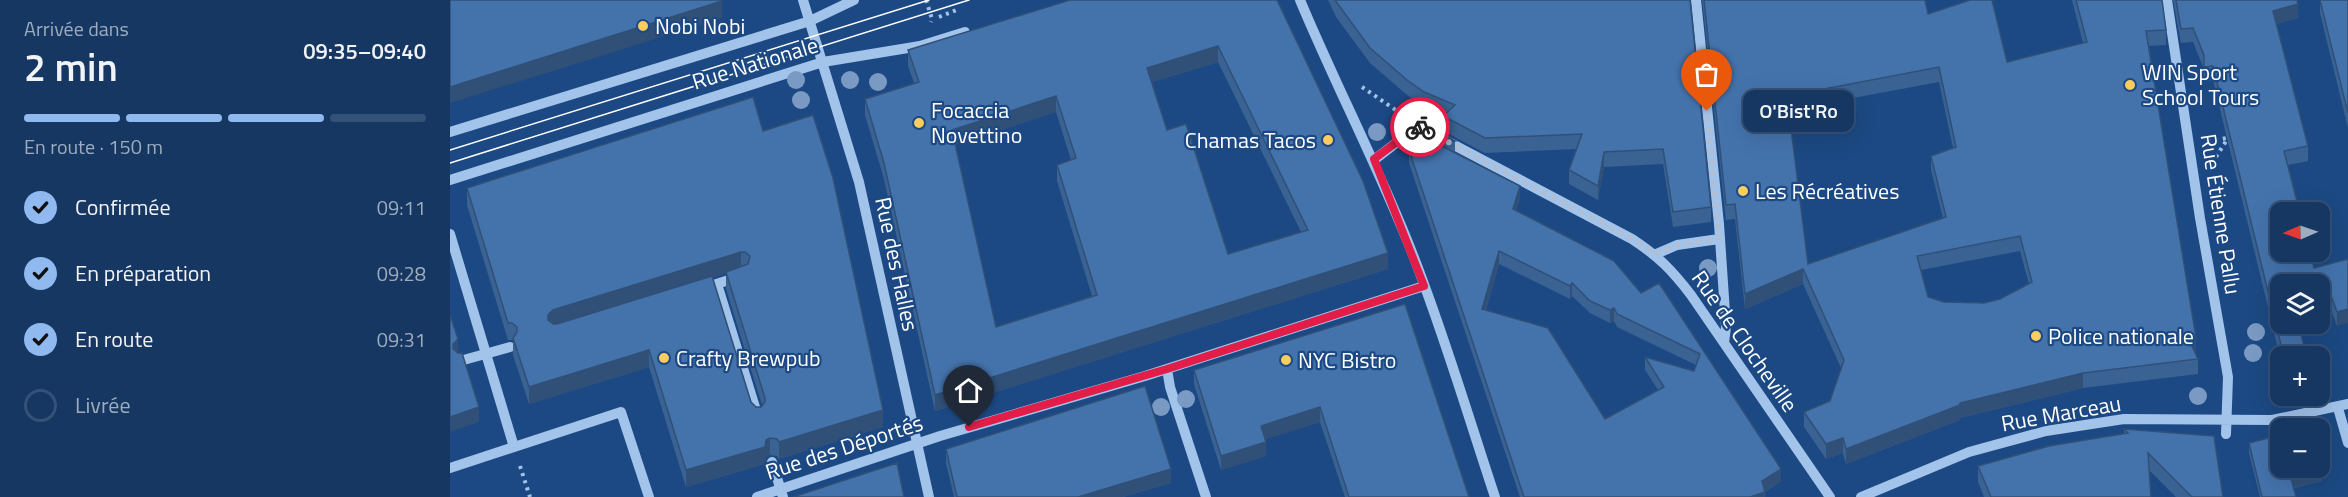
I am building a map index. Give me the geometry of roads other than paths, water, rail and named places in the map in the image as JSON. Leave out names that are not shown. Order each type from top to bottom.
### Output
[{"type":"street","name":"Rue des Halles","points":[[803,0],[859,182],[929,497]]},
{"type":"street","name":"Rue Nationale","points":[[450,132],[810,21],[855,0]]},
{"type":"street","points":[[1300,0],[1323,54],[1374,159],[1424,286],[1495,497]]},
{"type":"street","points":[[1696,0],[1719,239],[1726,327],[1724,343]]},
{"type":"street","name":"Rue Étienne Pallu","points":[[2168,0],[2200,218],[2228,378],[2226,434]]},
{"type":"street","name":"Rue Nationale","points":[[450,180],[823,62],[920,46],[974,30]]},
{"type":"street","name":"Rue de Clocheville","points":[[1374,159],[1418,126],[1632,239],[1656,254],[1674,272],[1830,497]]},
{"type":"street","points":[[450,234],[514,447]]},
{"type":"street","points":[[1656,254],[1677,245],[1719,239]]},
{"type":"street","points":[[695,290],[743,276]]},
{"type":"street","points":[[717,284],[758,417]]},
{"type":"street","name":"Rue des Déportés","points":[[757,497],[782,493],[917,444],[1167,369],[1424,286]]},
{"type":"street","points":[[460,361],[510,347]]},
{"type":"street","points":[[1167,369],[1170,387],[1206,497]]},
{"type":"street","points":[[2343,406],[2348,443]]},
{"type":"street","name":"Rue Marceau","points":[[1861,497],[1969,452],[2046,431],[2124,419],[2272,420],[2343,406]]},
{"type":"street","points":[[450,468],[621,412],[649,497]]},
{"type":"street","points":[[772,462],[782,493]]},
{"type":"tram line","points":[[450,150],[929,0]]},
{"type":"tram line","points":[[450,163],[969,0]]},
{"type":"place","name":"Nobi Nobi","points":[[643,26]]},
{"type":"place","name":"WIN Sport School Tours","points":[[2130,85]]},
{"type":"place","name":"O'Bist'Ro","points":[[1707,111]]},
{"type":"place","name":"Focaccia Novettino","points":[[919,123]]},
{"type":"place","name":"Chamas Tacos","points":[[1328,140]]},
{"type":"place","name":"Les Récréatives","points":[[1743,191]]},
{"type":"place","name":"Police nationale","points":[[2036,336]]},
{"type":"place","name":"Crafty Brewpub","points":[[664,358]]},
{"type":"place","name":"NYC Bistro","points":[[1286,360]]}]
